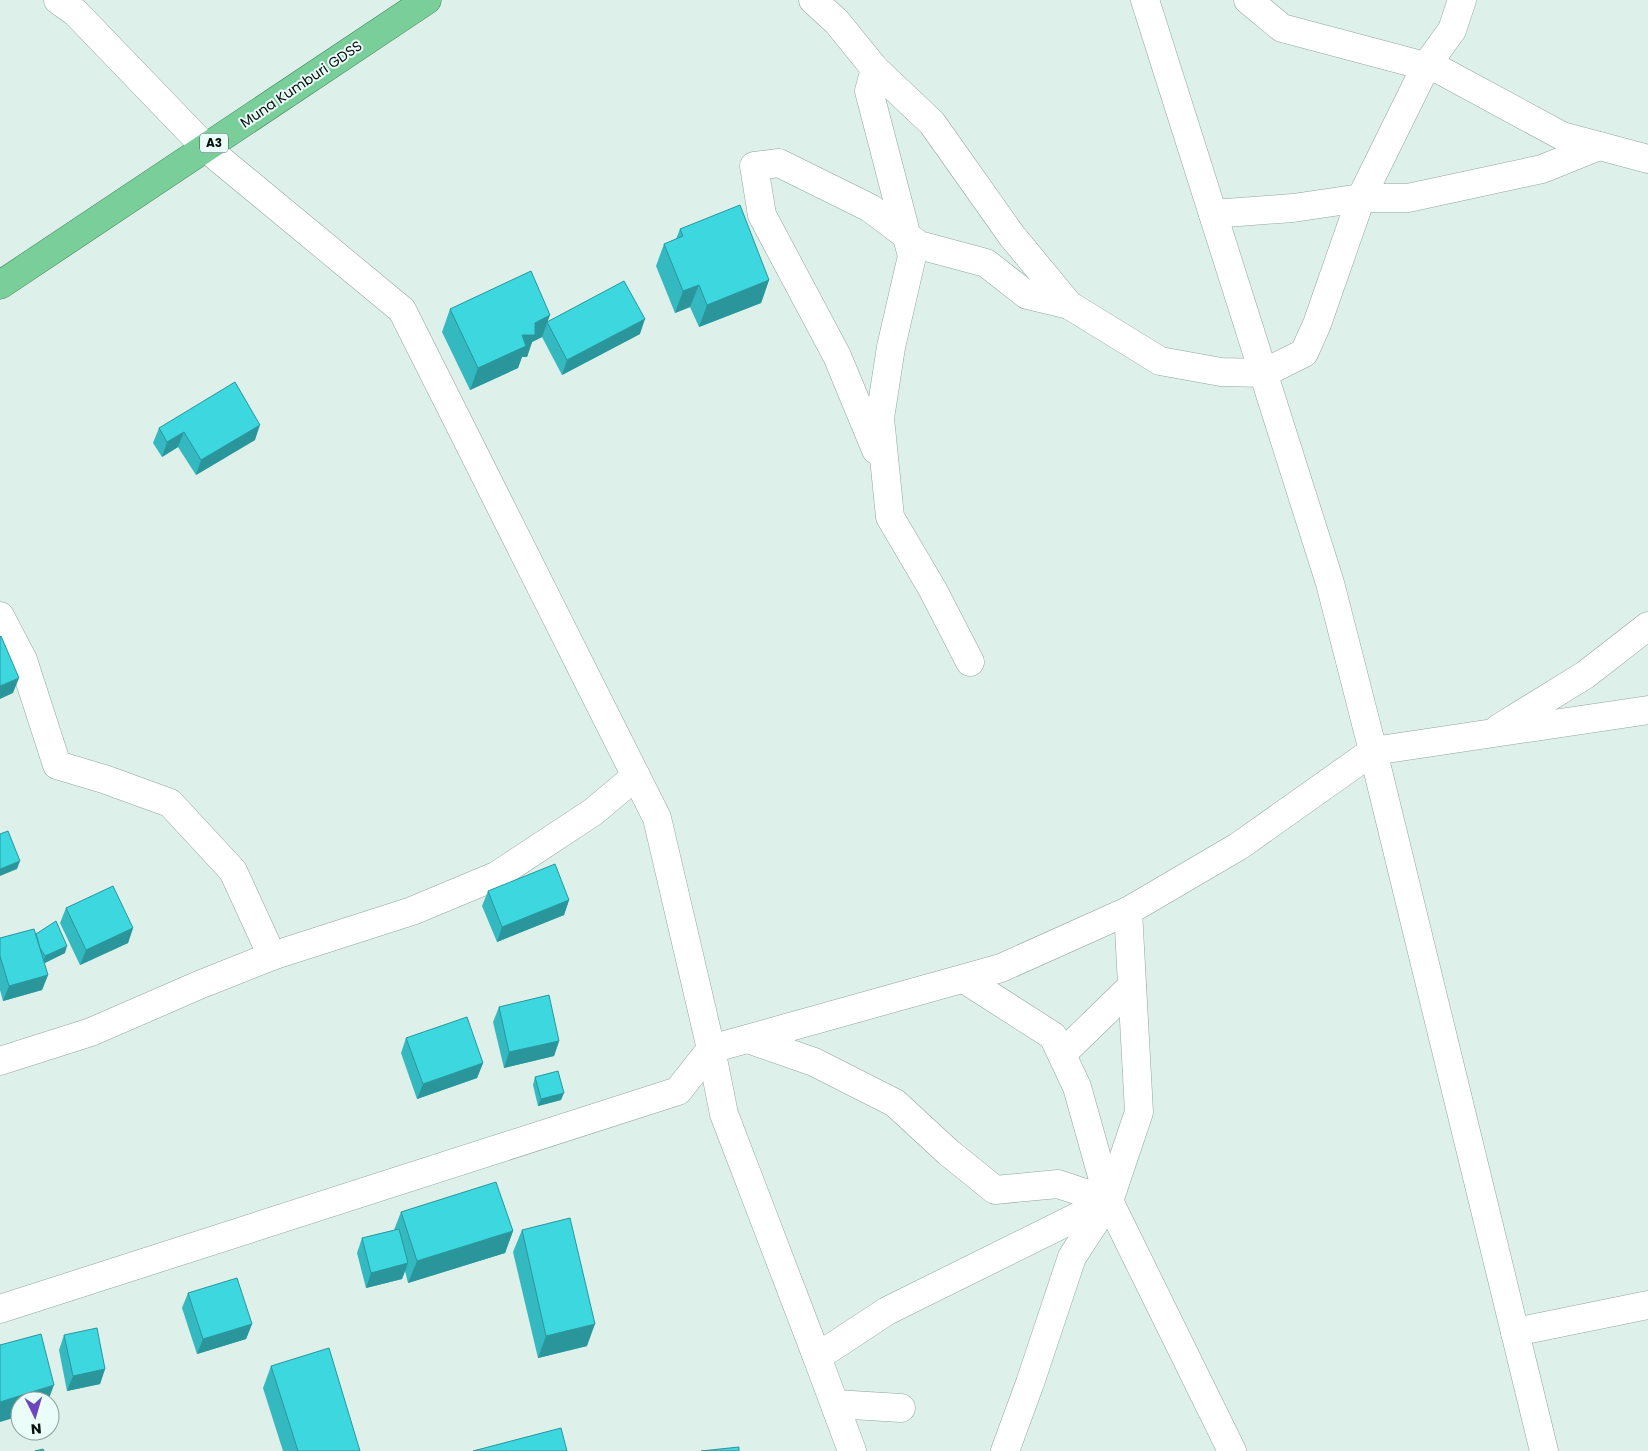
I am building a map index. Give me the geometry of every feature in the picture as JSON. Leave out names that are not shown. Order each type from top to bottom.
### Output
[{"type":"highway","name":"Muna Kumburi GDSS","points":[[0,285],[428,0]]},
{"type":"street","points":[[58,0],[76,14],[206,148],[402,310],[657,818],[711,1049],[724,1114],[852,1451]]},
{"type":"street","points":[[813,0],[837,22],[875,68],[932,123],[1012,236],[1069,305]]},
{"type":"street","points":[[1145,0],[1330,583],[1373,751],[1544,1451]]},
{"type":"street","points":[[1248,0],[1282,28],[1440,70],[1562,136],[1648,159]]},
{"type":"street","points":[[885,473],[837,356],[762,216],[754,166],[779,163],[870,208],[919,244],[986,263],[1027,295],[1069,305],[1160,360],[1220,372],[1264,373],[1304,353],[1317,324],[1361,198],[1426,66],[1452,30],[1462,0]]},
{"type":"street","points":[[875,68],[869,91],[912,256],[891,348],[880,418],[890,517],[933,590],[970,662]]},
{"type":"street","points":[[1213,214],[1293,208],[1361,198],[1408,198],[1542,170],[1599,146]]},
{"type":"street","points":[[0,616],[23,660],[57,765],[170,802],[233,872],[272,956]]},
{"type":"street","points":[[1488,734],[1586,675],[1648,626]]},
{"type":"street","points":[[0,1309],[678,1091],[711,1049],[1001,968],[1128,912],[1239,846],[1373,751],[1648,710]]},
{"type":"street","points":[[0,1061],[91,1032],[272,956],[412,911],[496,876],[593,812],[636,776]]},
{"type":"street","points":[[1005,1451],[1072,1257],[1109,1201],[1139,1112],[1128,912]]},
{"type":"street","points":[[964,978],[1053,1036],[1078,1087],[1109,1201],[1232,1451]]},
{"type":"street","points":[[1062,1054],[1132,986]]},
{"type":"street","points":[[748,1038],[814,1062],[895,1103],[948,1152],[995,1190],[1058,1184],[1109,1201]]},
{"type":"street","points":[[817,1357],[886,1311],[1109,1201]]},
{"type":"street","points":[[1515,1332],[1648,1305]]},
{"type":"street","points":[[835,1404],[901,1408]]},
{"type":"building","points":[[740,205],[769,280],[707,305],[699,285],[683,291],[664,244],[683,236],[680,229]]},
{"type":"building","points":[[531,271],[550,315],[535,323],[535,335],[522,335],[526,346],[478,368],[450,309]]},
{"type":"building","points":[[624,281],[645,319],[567,360],[547,322]]},
{"type":"building","points":[[235,382],[260,425],[201,460],[184,432],[167,442],[159,428]]},
{"type":"building","points":[[0,637],[19,678],[0,686]]},
{"type":"building","points":[[8,831],[20,861],[0,869],[0,834]]},
{"type":"building","points":[[555,864],[569,900],[502,927],[488,891]]},
{"type":"building","points":[[113,886],[133,928],[86,950],[66,908]]},
{"type":"building","points":[[56,921],[67,946],[45,956],[40,948],[36,934]]},
{"type":"building","points":[[34,929],[48,975],[9,986],[0,956],[0,938]]},
{"type":"building","points":[[549,995],[559,1041],[509,1052],[499,1007]]},
{"type":"building","points":[[467,1017],[483,1063],[423,1084],[406,1038]]},
{"type":"building","points":[[558,1071],[564,1093],[541,1099],[535,1077]]},
{"type":"building","points":[[496,1182],[513,1231],[417,1261],[401,1212]]},
{"type":"building","points":[[570,1218],[595,1324],[546,1336],[522,1230]]},
{"type":"building","points":[[399,1229],[408,1263],[371,1273],[362,1238]]},
{"type":"building","points":[[237,1278],[252,1324],[203,1339],[188,1293]]},
{"type":"building","points":[[97,1328],[105,1369],[73,1376],[64,1335]]},
{"type":"building","points":[[41,1334],[54,1385],[35,1391],[10,1391],[10,1399],[0,1402],[0,1345]]},
{"type":"building","points":[[329,1348],[360,1451],[298,1451],[271,1366]]},
{"type":"building","points":[[561,1428],[567,1451],[473,1451]]},
{"type":"building","points":[[739,1447],[739,1451],[701,1451]]}]
